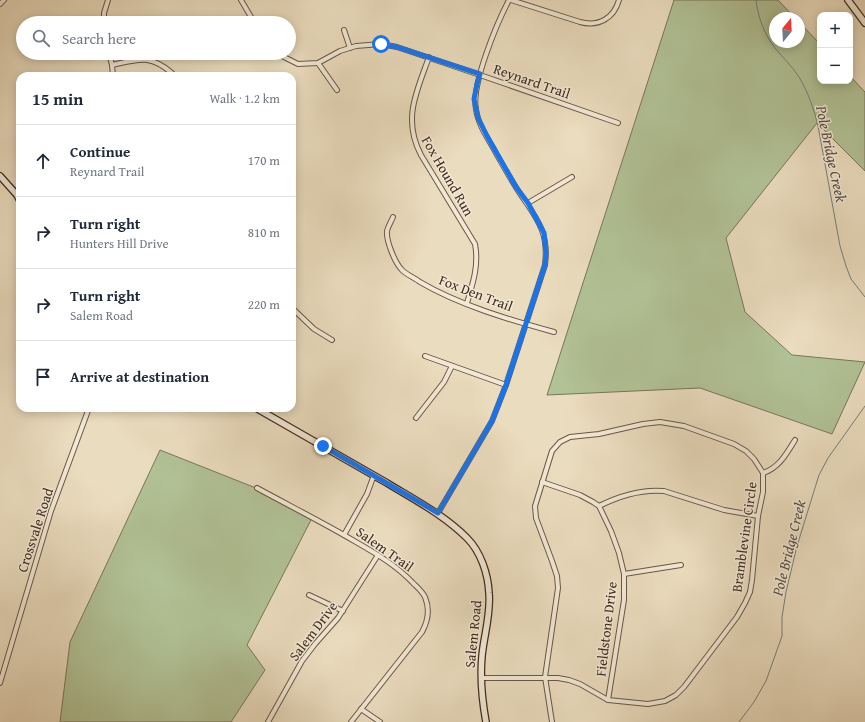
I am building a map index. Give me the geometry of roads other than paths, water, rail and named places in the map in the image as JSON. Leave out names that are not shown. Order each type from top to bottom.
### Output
[{"type":"street","points":[[0,4],[4,0]]},
{"type":"street","points":[[104,16],[108,0]]},
{"type":"street","points":[[241,0],[250,16]]},
{"type":"street","points":[[438,513],[492,421],[527,324],[544,270],[546,253],[544,233],[528,203],[512,181],[478,118],[474,99],[477,84],[492,37],[510,0],[586,24],[592,24],[598,23],[613,14],[619,0]]},
{"type":"street","points":[[848,0],[865,23]]},
{"type":"street","points":[[344,30],[350,48]]},
{"type":"street","name":"Reynard Trail","points":[[290,60],[298,64],[318,63],[350,48],[369,44],[381,44],[397,47],[480,74],[618,124]]},
{"type":"street","name":"Fox Hound Run","points":[[428,57],[413,103],[411,127],[415,144],[421,155],[475,244],[477,259],[476,270],[467,303]]},
{"type":"street","points":[[111,60],[113,72]]},
{"type":"street","points":[[112,66],[139,60]]},
{"type":"street","points":[[148,60],[157,62],[171,72]]},
{"type":"street","points":[[318,63],[337,90]]},
{"type":"street","points":[[0,176],[16,194]]},
{"type":"street","points":[[528,203],[572,176]]},
{"type":"street","name":"Fox Den Trail","points":[[393,217],[387,230],[387,237],[396,261],[402,270],[435,291],[527,324],[554,332]]},
{"type":"street","points":[[296,312],[314,329],[332,340]]},
{"type":"street","points":[[425,356],[506,385]]},
{"type":"street","points":[[416,418],[444,382],[452,366]]},
{"type":"street","name":"Crossvale Road","points":[[0,683],[51,511],[88,412]]},
{"type":"street","name":"Salem Road","points":[[263,412],[438,513],[471,543],[483,564],[489,593],[481,678],[486,722]]},
{"type":"street","name":"Bramblevine Circle","points":[[481,678],[546,677],[569,680],[580,684],[608,700],[654,704],[670,698],[684,687],[737,617],[748,598],[752,580],[758,516],[764,492],[763,473],[750,455],[741,447],[678,424],[654,422],[599,434],[565,438],[552,450],[535,506],[536,518],[557,576],[558,588],[546,677],[552,722]]},
{"type":"street","points":[[763,473],[772,470],[784,458],[795,440]]},
{"type":"street","points":[[344,535],[367,494],[374,475]]},
{"type":"street","points":[[542,482],[580,495],[598,506],[616,498],[657,490],[724,510],[758,516]]},
{"type":"street","name":"Salem Trail","points":[[257,488],[378,555],[402,572],[422,592],[427,603],[427,621],[422,632],[351,722]]},
{"type":"street","name":"Fieldstone Drive","points":[[598,506],[611,531],[619,553],[624,574],[624,600],[608,700]]},
{"type":"street","name":"Salem Drive","points":[[268,722],[308,652],[338,618],[378,555]]},
{"type":"street","points":[[624,574],[681,565]]},
{"type":"street","points":[[308,595],[343,611]]},
{"type":"street","points":[[361,709],[380,722]]},
{"type":"waterway","name":"Pole Bridge Creek","points":[[756,0],[758,13],[768,37],[775,48],[799,77],[815,113],[840,246],[851,279],[865,297]]},
{"type":"waterway","name":"Pole Bridge Creek","points":[[739,722],[754,702],[766,681],[782,636],[782,617],[786,592],[797,546],[819,475],[828,458],[865,406]]}]
